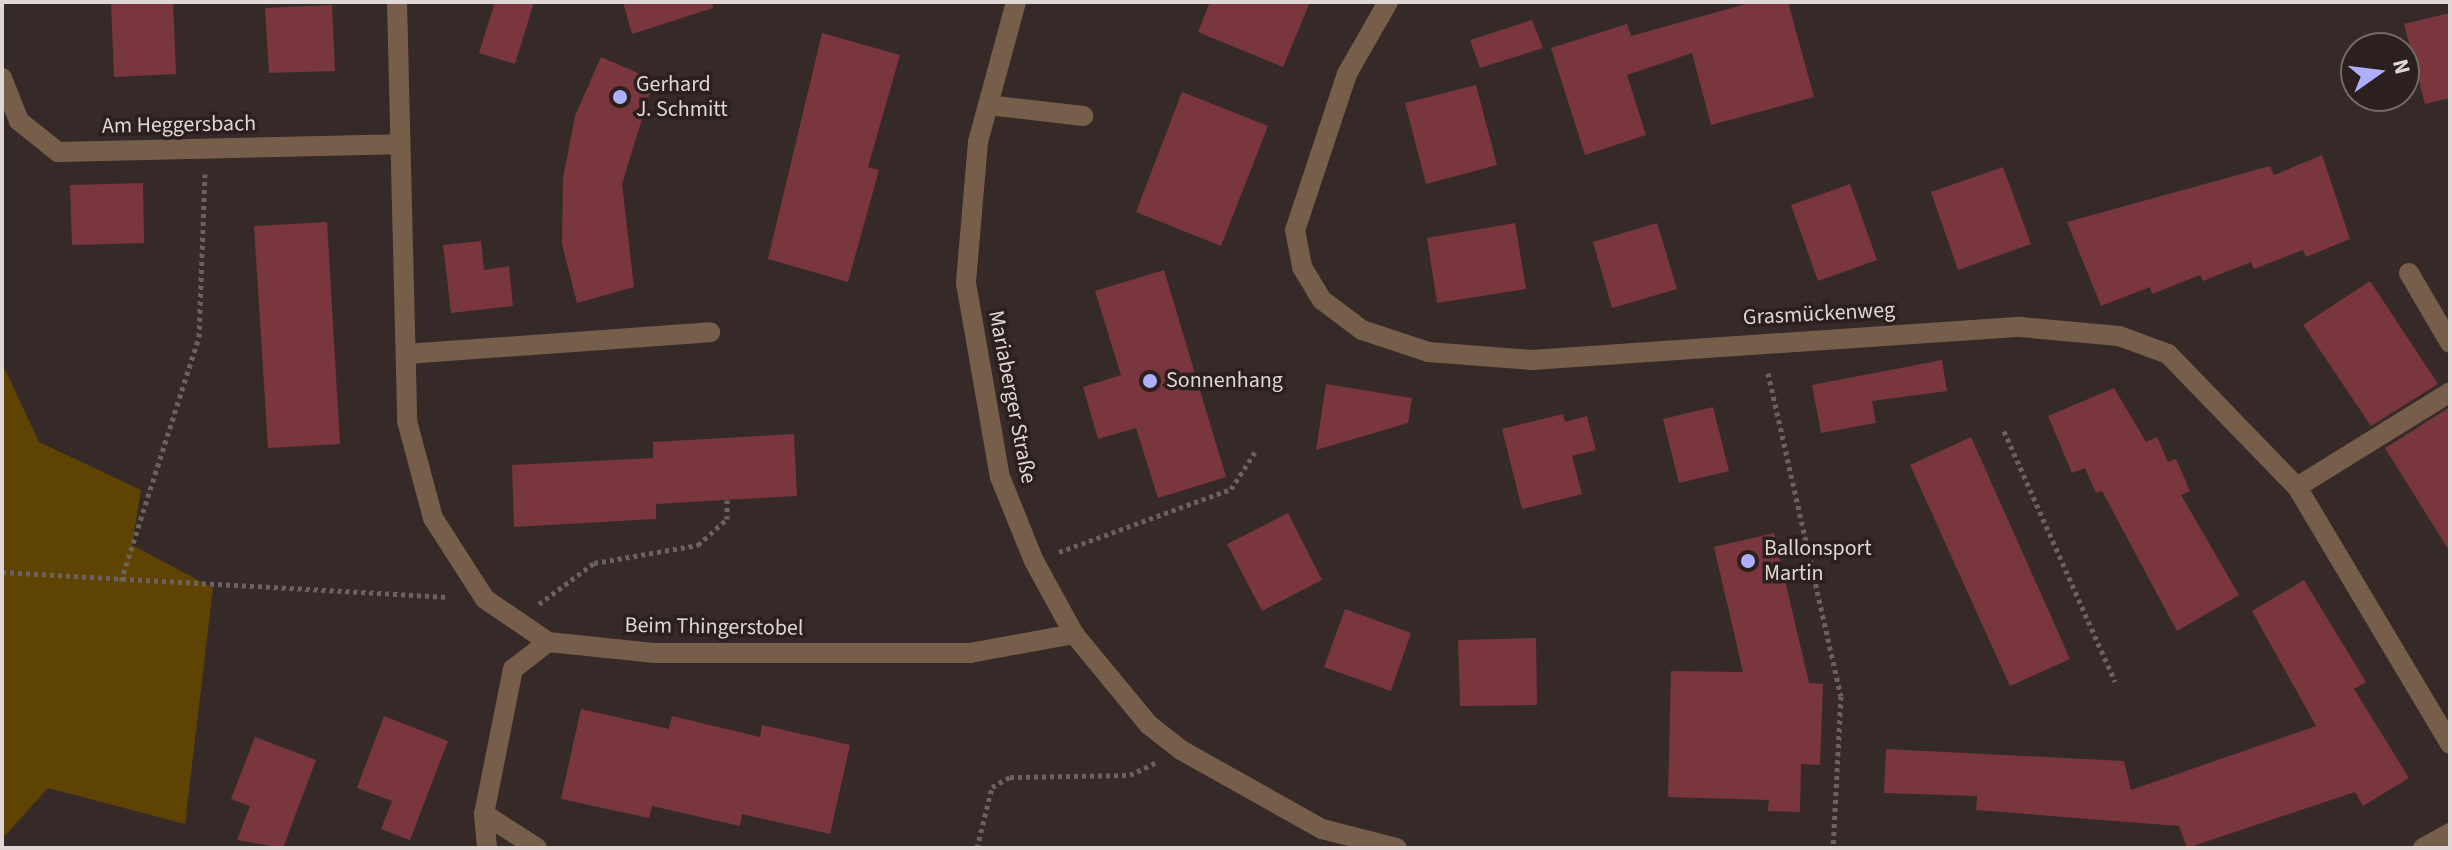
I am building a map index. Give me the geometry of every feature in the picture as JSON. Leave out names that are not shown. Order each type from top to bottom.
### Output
[{"type":"street","name":"Beim Thingerstobel","points":[[397,2],[407,421],[433,518],[485,599],[520,626],[548,642],[655,653],[970,653],[1074,634]]},
{"type":"street","name":"Mariaberger Straße","points":[[1016,2],[988,105],[966,283],[1000,477],[1034,561],[1074,634],[1149,725],[1181,750],[1322,829],[1397,848]]},
{"type":"street","name":"Grasmückenweg","points":[[1388,2],[1347,74],[1295,230],[1302,267],[1322,300],[1362,330],[1428,352],[1532,360],[1760,340],[2020,327],[2119,336],[2168,354],[2297,487],[2450,744]]},
{"type":"street","name":"Am Heggersbach","points":[[2,78],[19,121],[58,152],[398,144]]},
{"type":"street","points":[[988,105],[1083,116]]},
{"type":"street","points":[[2409,273],[2450,343]]},
{"type":"street","points":[[406,354],[710,332]]},
{"type":"street","points":[[2297,487],[2450,392]]},
{"type":"street","points":[[487,848],[484,814],[513,669],[548,642]]},
{"type":"street","points":[[484,814],[537,848]]},
{"type":"street","points":[[2423,848],[2450,833]]},
{"type":"path","points":[[121,581],[199,337],[205,149]]},
{"type":"path","points":[[1760,340],[1841,696],[1833,848]]},
{"type":"path","points":[[2004,431],[2115,682]]},
{"type":"path","points":[[1034,561],[1231,489],[1255,452]]},
{"type":"path","points":[[520,626],[555,587],[594,563],[698,545],[727,519],[727,500]]},
{"type":"path","points":[[2,572],[485,599]]},
{"type":"path","points":[[977,848],[992,787],[1010,777],[1130,775],[1181,750]]},
{"type":"shaded area","points":[[2,363],[39,442],[141,490],[132,545],[213,588],[185,824],[48,788],[2,839]]},
{"type":"building","points":[[111,2],[173,2],[176,74],[114,77]]},
{"type":"building","points":[[495,2],[534,2],[515,64],[479,53]]},
{"type":"building","points":[[623,2],[712,2],[713,8],[632,34]]},
{"type":"building","points":[[1210,2],[1310,2],[1283,67],[1198,32]]},
{"type":"building","points":[[1753,2],[1788,2],[1814,97],[1711,125],[1692,53],[1627,75],[1646,135],[1585,155],[1551,48],[1627,24],[1631,36]]},
{"type":"building","points":[[332,5],[335,71],[269,73],[265,8]]},
{"type":"building","points":[[2450,13],[2450,98],[2425,104],[2420,85],[2420,32],[2406,32],[2404,24]]},
{"type":"building","points":[[1532,20],[1543,48],[1480,68],[1470,40]]},
{"type":"building","points":[[822,33],[900,55],[868,167],[879,170],[848,282],[768,259]]},
{"type":"building","points":[[601,57],[654,80],[622,184],[634,287],[577,303],[562,244],[563,178],[575,116]]},
{"type":"building","points":[[1476,85],[1497,165],[1426,184],[1405,103]]},
{"type":"building","points":[[1182,92],[1268,126],[1221,246],[1136,212]]},
{"type":"building","points":[[2322,155],[2350,239],[2306,257],[2303,250],[2254,269],[2251,262],[2203,281],[2200,275],[2152,294],[2150,287],[2101,306],[2067,222],[2270,166],[2274,175]]},
{"type":"building","points":[[2003,167],[2031,244],[1958,270],[1931,192]]},
{"type":"building","points":[[143,183],[144,243],[72,245],[70,185]]},
{"type":"building","points":[[1850,184],[1877,260],[1818,281],[1791,205]]},
{"type":"building","points":[[327,222],[340,444],[268,448],[254,226]]},
{"type":"building","points":[[1515,223],[1526,289],[1437,303],[1427,238]]},
{"type":"building","points":[[1657,223],[1677,289],[1612,308],[1593,242]]},
{"type":"building","points":[[481,241],[484,270],[509,266],[513,306],[451,313],[443,245]]},
{"type":"building","name":"Sonnenhang","points":[[1164,270],[1226,477],[1158,498],[1136,428],[1098,439],[1083,387],[1121,375],[1095,291]]},
{"type":"building","points":[[2370,281],[2438,384],[2371,426],[2303,325]]},
{"type":"building","points":[[1942,360],[1947,391],[1872,401],[1876,423],[1821,433],[1812,385]]},
{"type":"building","points":[[1326,384],[1412,398],[1408,423],[1316,450]]},
{"type":"building","points":[[2114,388],[2146,442],[2157,437],[2168,462],[2176,459],[2190,491],[2181,495],[2239,595],[2177,631],[2102,491],[2096,493],[2085,468],[2072,473],[2048,416]]},
{"type":"building","points":[[1713,407],[1729,471],[1679,483],[1663,419]]},
{"type":"building","points":[[2450,407],[2450,552],[2385,448]]},
{"type":"building","points":[[1563,414],[1565,422],[1587,416],[1596,450],[1572,456],[1582,494],[1522,509],[1502,429]]},
{"type":"building","points":[[794,434],[797,496],[656,504],[656,519],[514,527],[512,465],[653,458],[653,442]]},
{"type":"building","points":[[1971,437],[2070,659],[2010,686],[1910,465]]},
{"type":"building","points":[[1288,513],[1322,580],[1262,611],[1227,544]]},
{"type":"building","points":[[1774,533],[1809,683],[1823,684],[1820,765],[1801,764],[1800,812],[1768,811],[1769,800],[1668,797],[1671,671],[1743,672],[1714,547]]},
{"type":"building","points":[[2304,580],[2366,682],[2354,689],[2409,778],[2363,806],[2355,792],[2187,848],[2179,826],[1976,810],[1977,796],[1884,793],[1886,749],[2124,761],[2131,790],[2316,726],[2252,611]]},
{"type":"building","points":[[1345,609],[1411,633],[1391,691],[1324,667]]},
{"type":"building","points":[[1536,638],[1537,705],[1460,706],[1458,640]]},
{"type":"building","points":[[581,709],[669,729],[672,716],[760,737],[762,725],[850,745],[830,834],[742,814],[740,826],[652,806],[649,818],[561,799]]},
{"type":"building","points":[[384,716],[448,741],[410,840],[381,829],[392,801],[357,788]]},
{"type":"building","points":[[255,737],[316,760],[283,848],[237,840],[250,806],[231,799]]},
{"type":"place","name":"Gerhard J. Schmitt","points":[[620,97]]},
{"type":"place","name":"Sonnenhang","points":[[1150,381]]},
{"type":"place","name":"Ballonsport Martin","points":[[1748,561]]}]
